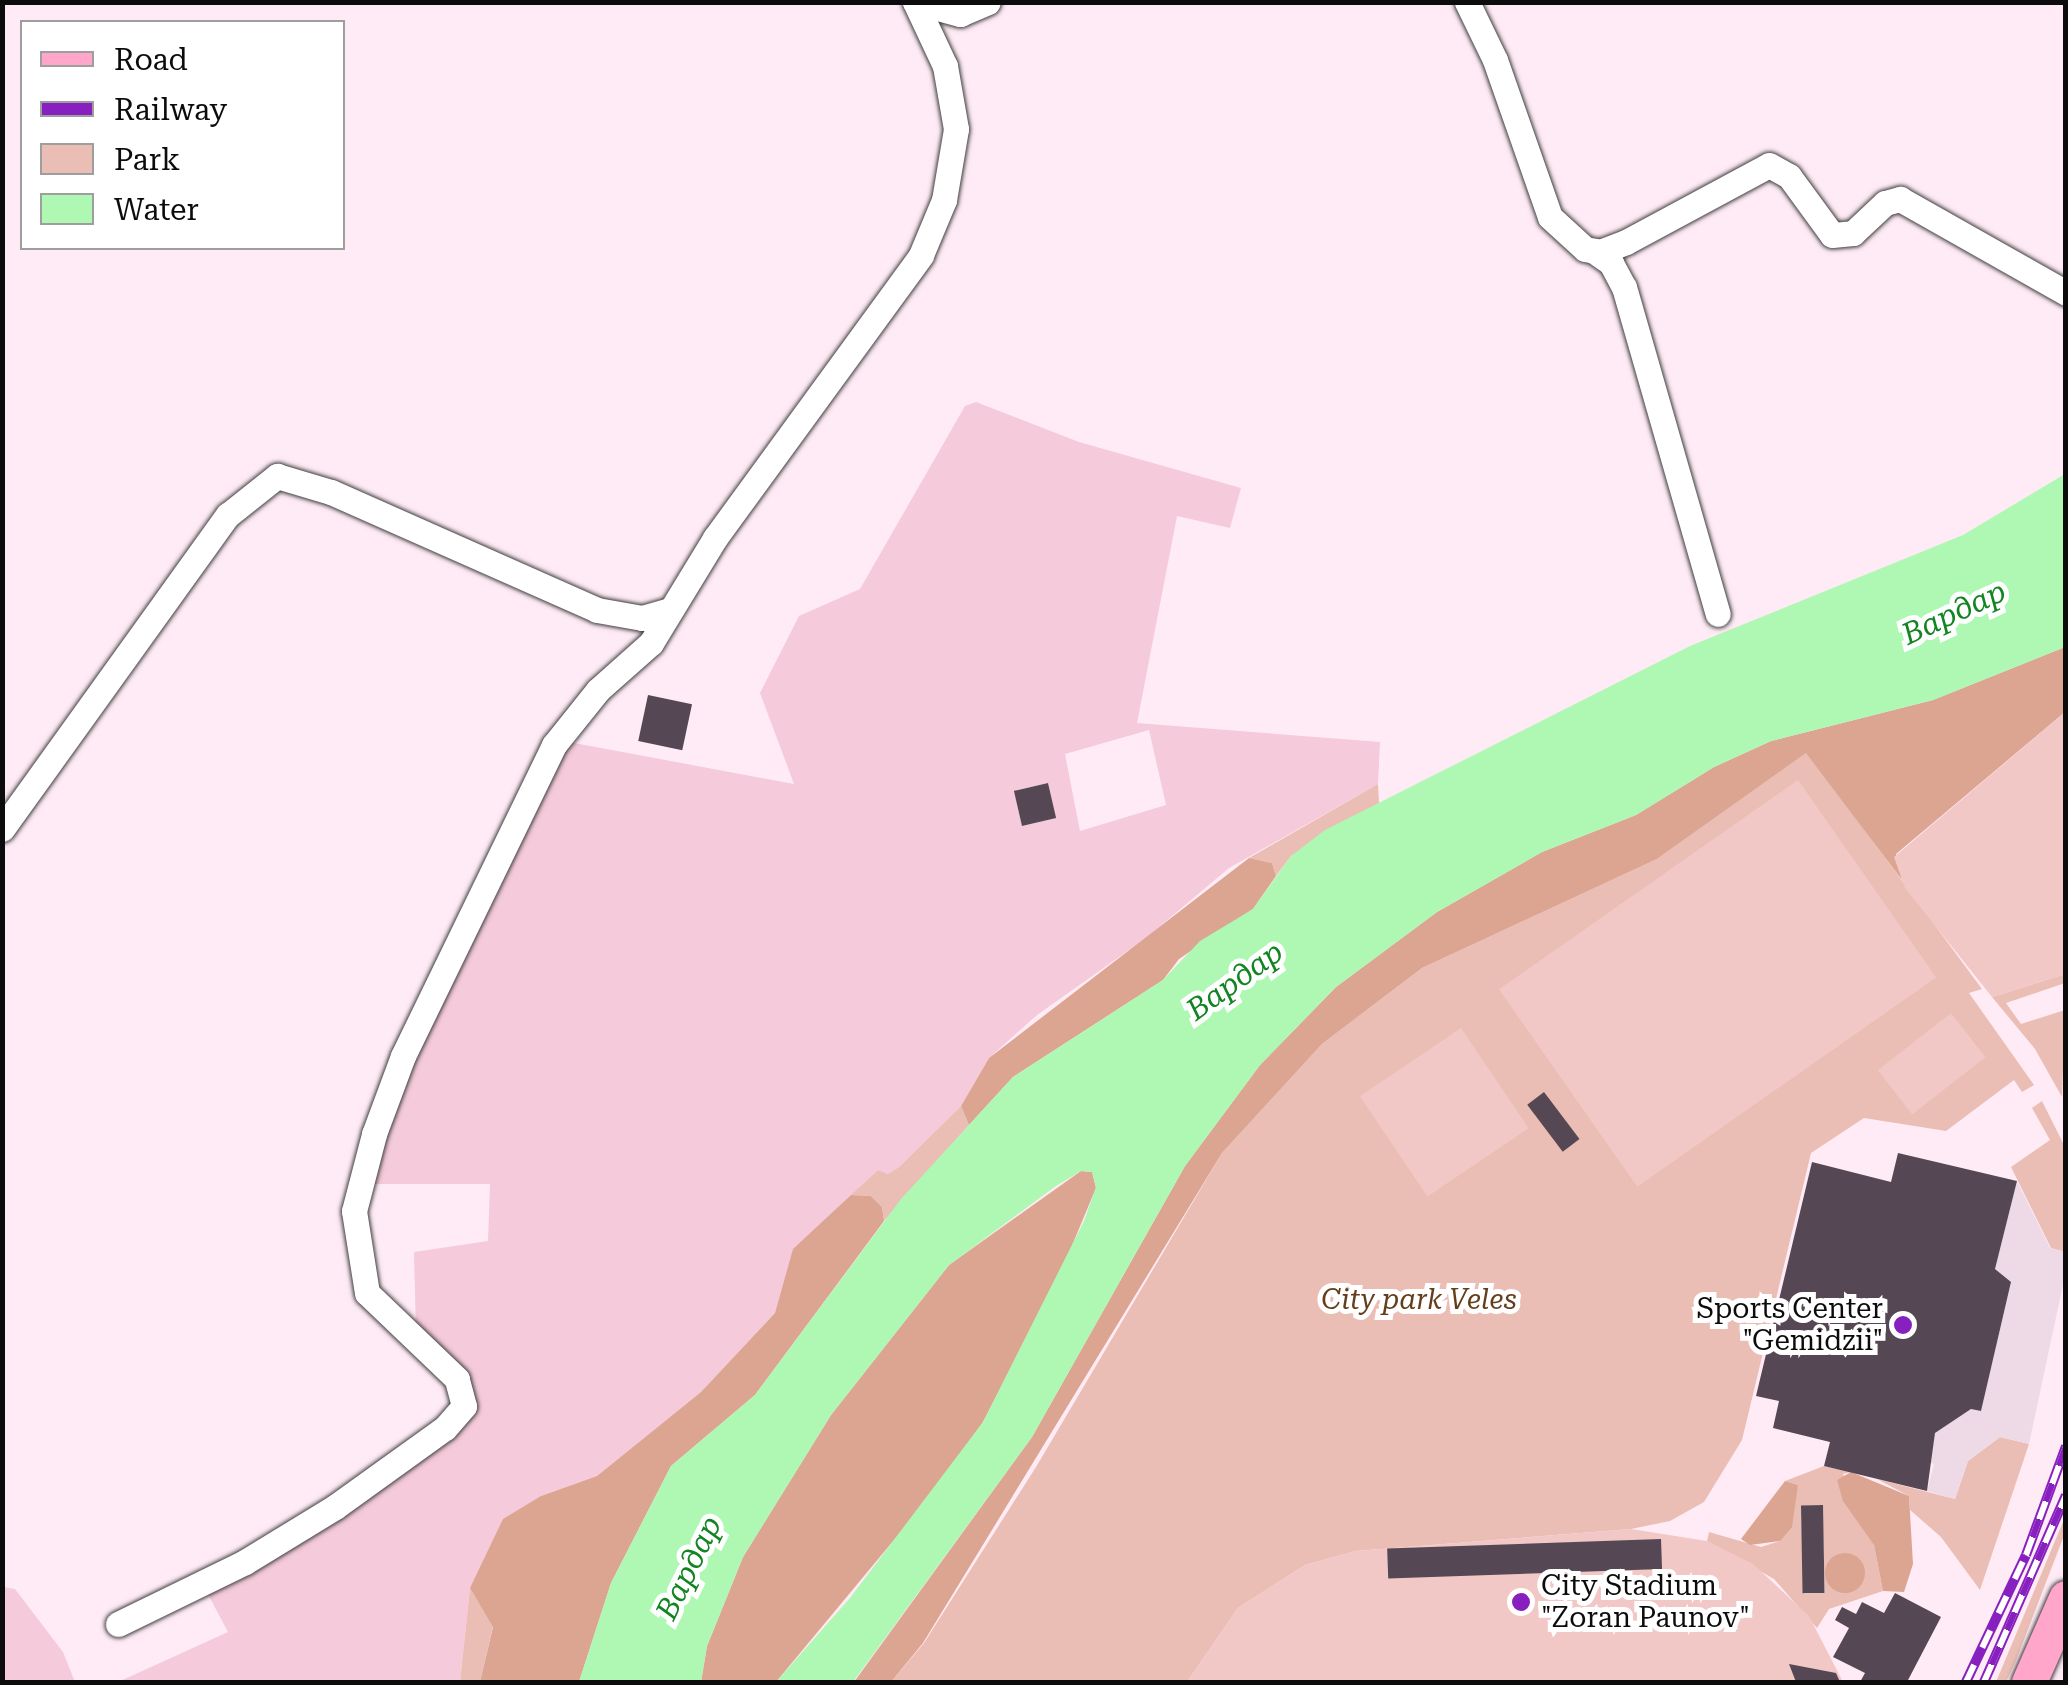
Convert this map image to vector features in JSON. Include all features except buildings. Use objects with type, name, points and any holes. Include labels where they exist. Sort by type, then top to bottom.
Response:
[{"type":"main road","points":[[2030,1682],[2066,1598]]},
{"type":"street","points":[[915,2],[960,14],[988,2]]},
{"type":"street","points":[[118,1624],[244,1562],[335,1507],[445,1428],[464,1406],[457,1379],[367,1292],[354,1239],[358,1184],[396,1073],[543,763],[598,690],[651,643],[735,509],[891,302],[933,230],[956,129],[946,66],[915,2]]},
{"type":"street","points":[[1467,2],[1495,60],[1550,217],[1569,239],[1611,263],[1624,287],[1718,614]]},
{"type":"street","points":[[1594,252],[1654,228],[1770,165],[1788,176],[1832,235],[1854,232],[1885,203],[1900,198],[2066,293]]},
{"type":"street","points":[[2,829],[228,515],[278,476],[331,492],[458,554],[597,610],[642,618],[670,610]]},
{"type":"shaded area","points":[[976,402],[1079,442],[1241,488],[1230,528],[1177,516],[1137,723],[1380,742],[1378,784],[1229,868],[1146,938],[1037,1015],[989,1058],[961,1106],[899,1167],[888,1174],[878,1170],[794,1249],[775,1313],[701,1392],[597,1476],[541,1496],[470,1588],[460,1682],[118,1682],[228,1632],[202,1583],[461,1411],[416,1334],[414,1252],[488,1241],[490,1184],[359,1184],[558,740],[794,784],[760,693],[799,616],[860,589],[965,406]],"holes":[[[1149,730],[1166,805],[1080,831],[1065,754]],[[1048,783],[1055,818],[1022,826],[1014,791]]]},
{"type":"shaded area","points":[[2065,647],[2065,712],[1896,854],[1902,880],[1806,753],[1657,859],[1422,968],[1322,1044],[1222,1153],[923,1643],[891,1682],[854,1682],[1032,1437],[1185,1166],[1260,1065],[1336,987],[1437,912],[1542,852],[1636,815],[1714,767],[1771,741],[1933,700]]},
{"type":"shaded area","points":[[2065,712],[2065,974],[1992,997],[1905,888],[1894,857]]},
{"type":"shaded area","points":[[1798,780],[1936,977],[1637,1187],[1499,989]]},
{"type":"shaded area","points":[[1249,858],[1272,863],[1276,876],[1253,909],[1179,959],[1163,980],[1013,1077],[969,1125],[961,1106],[989,1058]]},
{"type":"shaded area","points":[[1951,1013],[1985,1057],[1912,1114],[1878,1070]]},
{"type":"shaded area","points":[[1461,1028],[1529,1128],[1428,1197],[1360,1096]]},
{"type":"shaded area","points":[[1081,1171],[1092,1172],[1096,1188],[1063,1267],[983,1422],[928,1499],[776,1682],[701,1682],[707,1646],[743,1557],[831,1415],[949,1265]]},
{"type":"shaded area","points":[[2017,1181],[2050,1248],[2066,1252],[2065,1275],[2029,1444],[2000,1437],[1968,1461],[1955,1499],[1927,1491],[1934,1464],[1928,1462],[1935,1433],[1971,1409],[1981,1410],[2011,1283],[1995,1269]]},
{"type":"shaded area","points":[[851,1195],[871,1196],[882,1207],[884,1221],[755,1395],[671,1466],[611,1583],[579,1682],[480,1682],[493,1627],[470,1588],[503,1519],[541,1496],[597,1476],[701,1392],[775,1313],[793,1249]]},
{"type":"shaded area","points":[[1851,1472],[1909,1496],[1913,1564],[1904,1592],[1883,1591],[1874,1545],[1843,1501],[1837,1480]]},
{"type":"shaded area","points":[[1785,1481],[1798,1485],[1792,1527],[1780,1541],[1750,1545],[1741,1539]]},
{"type":"shaded area","name":"City Stadium \"Zoran Paunov\"","points":[[1631,1529],[1707,1541],[1753,1564],[1809,1616],[1843,1682],[1187,1682],[1238,1608],[1305,1565],[1356,1551]]},
{"type":"shaded area","points":[[1845,1553],[1859,1559],[1865,1573],[1859,1587],[1845,1593],[1831,1587],[1825,1573],[1831,1559]]},
{"type":"shaded area","points":[[3,1587],[15,1589],[63,1652],[75,1682],[3,1682]]},
{"type":"green space","name":"City park Veles","points":[[1807,752],[1982,989],[1969,993],[2034,1085],[2022,1092],[2014,1080],[1946,1131],[1864,1118],[1811,1153],[1742,1440],[1704,1502],[1670,1521],[1631,1529],[1356,1551],[1305,1565],[1238,1608],[1187,1682],[891,1682],[924,1643],[1036,1467],[1222,1153],[1322,1044],[1422,968],[1657,859]]},
{"type":"green space","points":[[1378,784],[1379,803],[1291,856],[1276,876],[1272,863],[1249,858]]},
{"type":"green space","points":[[2065,974],[2065,983],[2006,1003],[2021,1024],[2065,1010],[2062,1097],[2035,1049],[1992,997]]},
{"type":"green space","points":[[2042,1101],[2065,1147],[2065,1252],[2051,1248],[2011,1167],[2050,1140],[2032,1108]]},
{"type":"green space","points":[[961,1106],[969,1125],[884,1221],[882,1207],[871,1196],[851,1195],[878,1170],[888,1174],[899,1167]]},
{"type":"green space","points":[[2000,1437],[2029,1444],[1980,1590],[1941,1537],[1910,1510],[1909,1496],[1877,1479],[1955,1499],[1968,1461]]},
{"type":"green space","points":[[1824,1466],[1851,1472],[1843,1474],[1874,1545],[1883,1591],[1829,1609],[1817,1628],[1774,1579],[1707,1541],[1709,1532],[1761,1547],[1780,1541],[1798,1485],[1785,1481]],"holes":[[[1822,1505],[1825,1593],[1804,1594],[1801,1506]]]},
{"type":"green space","points":[[2065,1517],[2065,1533],[2015,1663],[2006,1682],[1996,1682]]},
{"type":"green space","points":[[470,1588],[493,1626],[480,1682],[460,1682]]},
{"type":"water","name":"Вардар","points":[[2065,474],[2065,647],[1933,700],[1771,741],[1714,767],[1636,815],[1542,852],[1437,912],[1336,987],[1260,1065],[1185,1166],[1032,1437],[853,1682],[776,1682],[850,1598],[983,1422],[1084,1221],[1096,1187],[1092,1172],[1081,1171],[1056,1186],[949,1265],[831,1415],[743,1557],[707,1646],[701,1682],[579,1682],[611,1583],[671,1466],[755,1395],[901,1199],[1013,1077],[1163,980],[1200,941],[1253,909],[1291,856],[1325,830],[1690,646],[1963,535]]},
{"type":"railway","points":[[1966,1682],[2026,1555],[2066,1446]]},
{"type":"railway","points":[[1984,1682],[2066,1495]]},
{"type":"place","name":"Sports Center \"Gemidzii\"","points":[[1903,1325]]},
{"type":"place","name":"City Stadium \"Zoran Paunov\"","points":[[1521,1602]]}]
